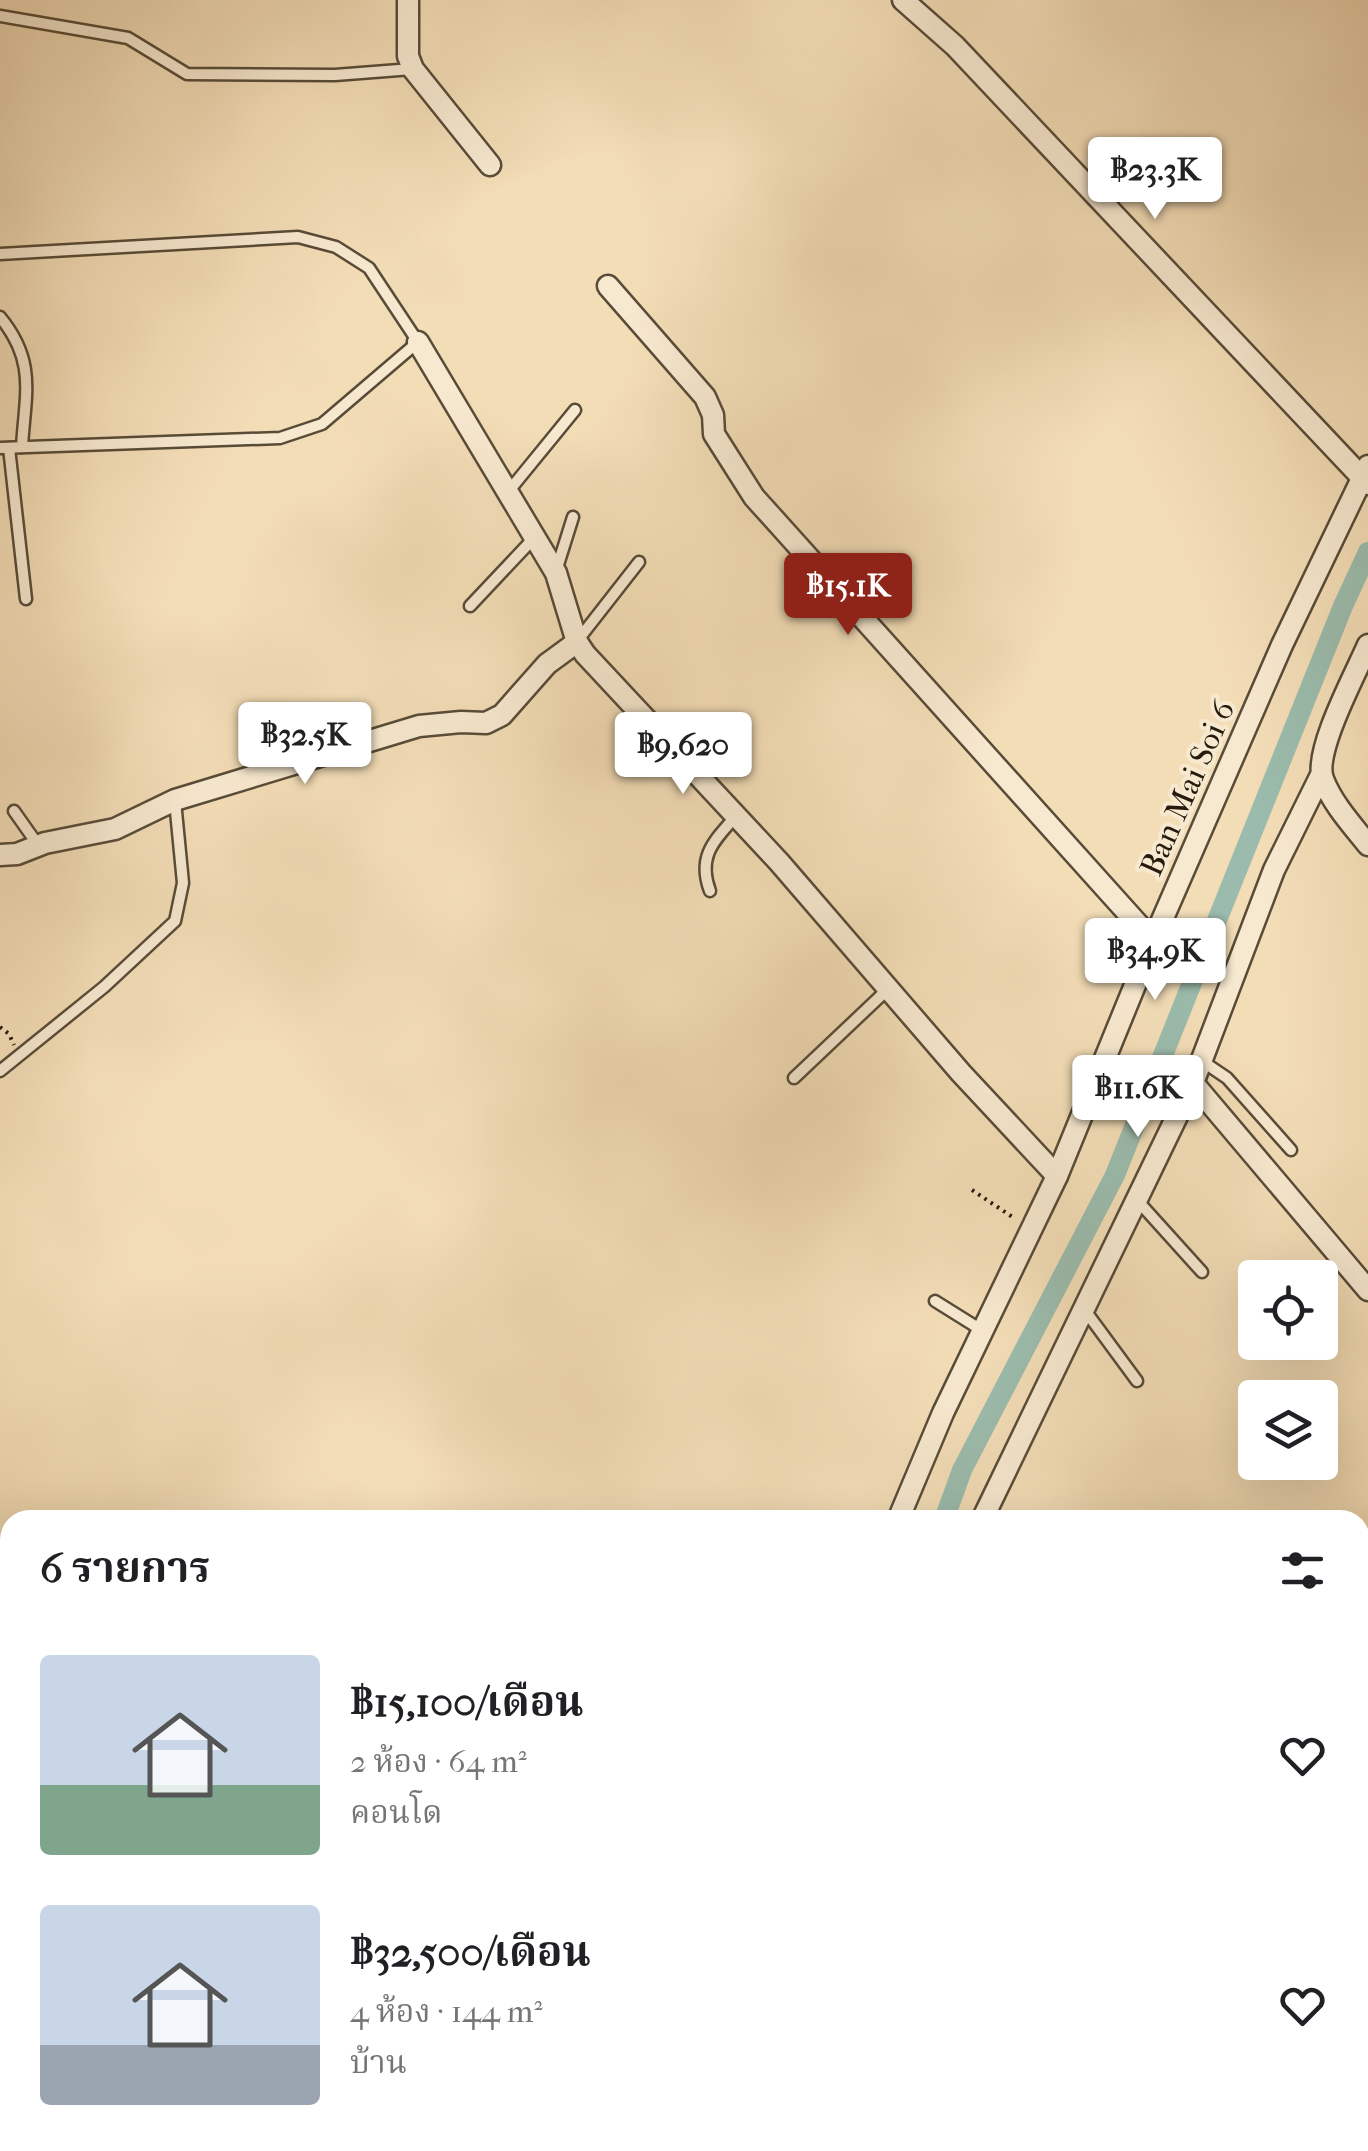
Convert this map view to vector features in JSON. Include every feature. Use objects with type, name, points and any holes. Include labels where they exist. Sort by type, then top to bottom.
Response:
[{"type":"street","points":[[408,0],[408,56],[413,69],[490,164]]},
{"type":"street","points":[[902,0],[968,60],[1366,475]]},
{"type":"street","points":[[608,286],[705,397],[713,415],[714,434],[754,497],[1154,940]]},
{"type":"street","points":[[418,342],[556,573],[577,642],[1057,1176]]},
{"type":"street","name":"Ban Mai Soi 6","points":[[902,1510],[1057,1176],[1282,645],[1366,475]]},
{"type":"street","points":[[0,855],[115,829],[175,800],[419,726],[486,723],[502,716],[548,664],[577,642]]},
{"type":"street","points":[[987,1510],[1193,1084],[1274,870],[1321,775],[1326,746],[1368,645]]},
{"type":"street","points":[[1321,775],[1333,799],[1368,845]]},
{"type":"street","points":[[1193,1084],[1368,1290]]},
{"type":"lane","points":[[0,16],[128,38],[187,74],[335,75],[413,69]]},
{"type":"lane","points":[[0,254],[298,237],[336,246],[369,268],[418,342],[322,424],[280,438],[4,448],[26,599]]},
{"type":"lane","points":[[0,317],[20,344],[26,363],[22,447]]},
{"type":"lane","points":[[508,492],[575,410]]},
{"type":"lane","points":[[556,573],[573,517]]},
{"type":"lane","points":[[470,606],[534,538]]},
{"type":"lane","points":[[577,642],[639,562]]},
{"type":"lane","points":[[0,1071],[104,988],[176,920],[183,882],[175,800]]},
{"type":"lane","points":[[14,810],[39,846]]},
{"type":"lane","points":[[710,890],[704,874],[707,856],[713,842],[736,816]]},
{"type":"lane","points":[[794,1078],[888,988]]},
{"type":"lane","points":[[1202,1060],[1227,1078],[1292,1150]]},
{"type":"lane","points":[[1136,1199],[1202,1272]]},
{"type":"lane","points":[[936,1301],[983,1331]]},
{"type":"lane","points":[[1084,1308],[1137,1381]]},
{"type":"path","points":[[0,1027],[15,1047],[13,1060]]},
{"type":"path","points":[[972,1190],[1032,1230]]},
{"type":"waterway","points":[[948,1510],[962,1470],[1115,1175],[1368,552]]}]
